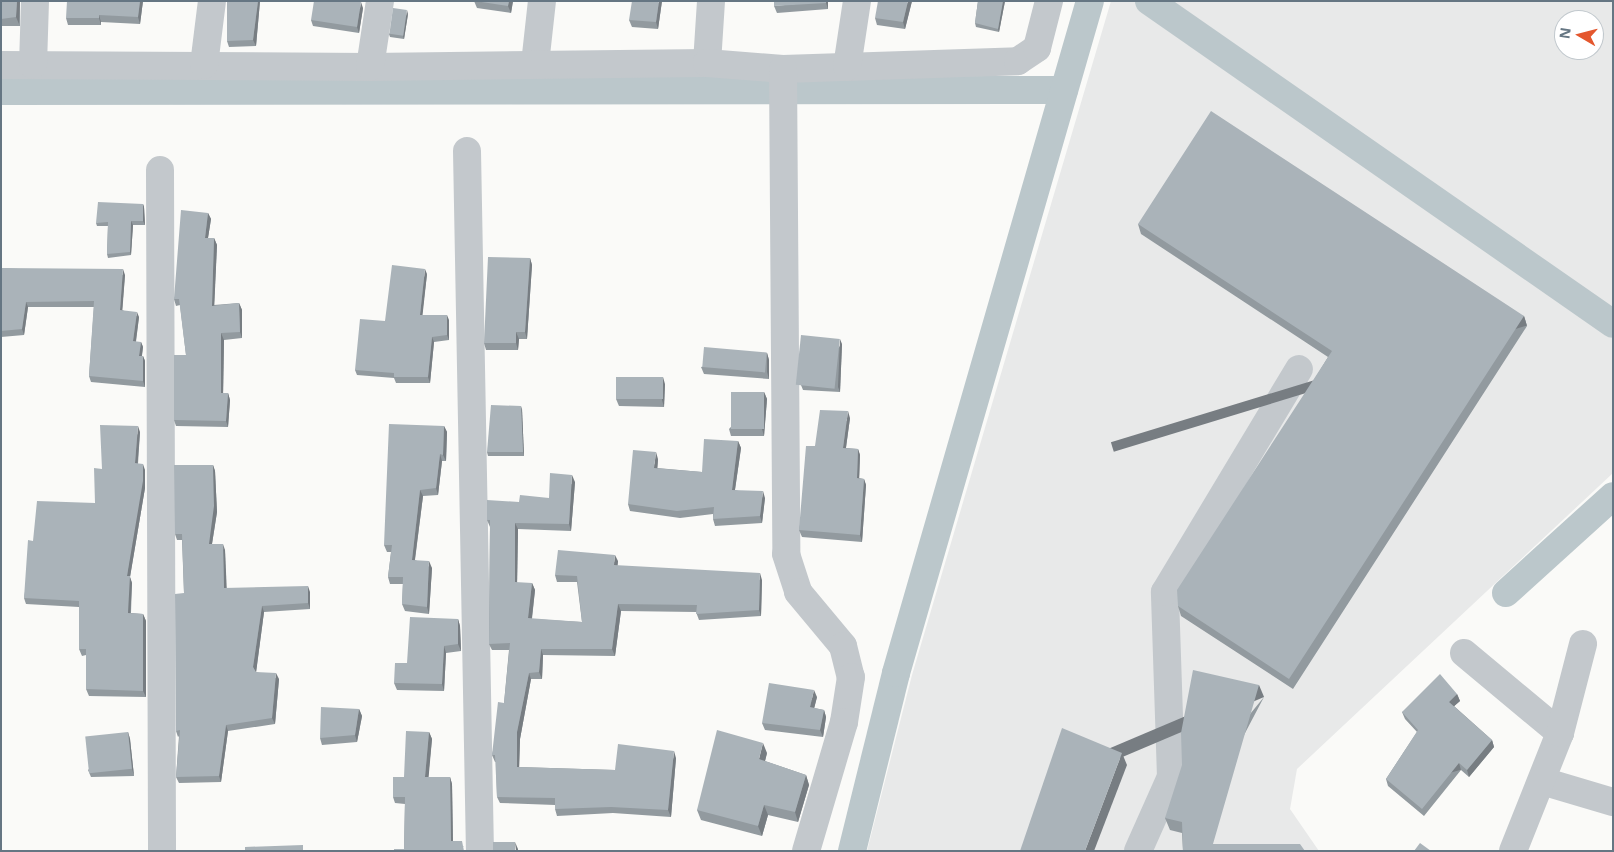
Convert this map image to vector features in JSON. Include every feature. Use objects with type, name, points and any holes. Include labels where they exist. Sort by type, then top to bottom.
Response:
[{"type":"street","points":[[33,64],[35,1]]},
{"type":"street","points":[[204,65],[212,1]]},
{"type":"street","points":[[370,67],[380,1]]},
{"type":"street","points":[[535,64],[542,1]]},
{"type":"street","points":[[707,63],[711,1]]},
{"type":"street","points":[[847,67],[857,1]]},
{"type":"street","points":[[1,65],[370,67],[707,63],[783,73],[847,67],[1018,60],[1037,48],[1049,1]]},
{"type":"street","points":[[783,73],[786,554],[798,592],[843,646],[851,677],[844,722],[806,851]]},
{"type":"street","points":[[467,151],[480,851]]},
{"type":"street","points":[[160,170],[162,851]]},
{"type":"street","points":[[1138,851],[1171,777],[1165,592],[1298,369]]},
{"type":"street","points":[[1513,851],[1560,733],[1583,644]]},
{"type":"street","points":[[1464,653],[1560,733]]},
{"type":"street","points":[[1542,781],[1613,802]]},
{"type":"shaded area","points":[[1111,1],[1613,1],[1613,473],[1297,769],[1290,809],[1319,851],[867,851],[912,675]]},
{"type":"building","points":[[1,1],[17,1],[16,17],[1,19]]},
{"type":"building","points":[[67,1],[140,1],[138,17],[99,15],[99,18],[66,18]]},
{"type":"building","points":[[227,1],[258,1],[253,40],[227,41]]},
{"type":"building","points":[[314,1],[361,2],[357,27],[311,20]]},
{"type":"building","points":[[475,1],[509,1],[508,6]]},
{"type":"building","points":[[632,1],[659,1],[656,22],[629,20]]},
{"type":"building","points":[[774,1],[826,1],[826,3],[774,6]]},
{"type":"building","points":[[878,1],[908,1],[903,22],[875,18]]},
{"type":"building","points":[[978,1],[1003,1],[998,29],[975,23]]},
{"type":"building","points":[[393,8],[407,10],[403,36],[389,34]]},
{"type":"building","points":[[1211,111],[1524,316],[1289,679],[1178,606],[1177,590],[1332,351],[1138,224]]},
{"type":"building","points":[[98,202],[143,204],[143,221],[131,221],[130,252],[107,254],[108,222],[96,223]]},
{"type":"building","points":[[181,210],[208,213],[205,238],[214,238],[212,306],[239,303],[240,332],[221,333],[221,393],[228,393],[226,421],[174,420],[174,355],[186,355],[179,299],[174,299]]},
{"type":"building","points":[[488,257],[530,258],[525,332],[516,332],[516,343],[484,343]]},
{"type":"building","points":[[392,265],[425,269],[420,315],[447,315],[447,335],[432,337],[428,377],[394,377],[394,373],[355,370],[360,319],[385,321]]},
{"type":"building","points":[[1,268],[123,269],[120,310],[137,312],[133,341],[141,342],[139,356],[143,356],[143,381],[89,376],[94,301],[26,302],[22,329],[1,331]]},
{"type":"building","points":[[801,335],[840,339],[835,389],[796,385]]},
{"type":"building","points":[[704,347],[767,352],[765,372],[702,367]]},
{"type":"building","points":[[616,377],[663,377],[663,399],[616,399]]},
{"type":"building","points":[[731,392],[764,392],[764,429],[731,429]]},
{"type":"building","points":[[491,405],[521,406],[523,452],[487,452]]},
{"type":"building","points":[[820,410],[848,411],[843,448],[858,449],[857,478],[864,479],[860,535],[799,530],[806,446],[815,446]]},
{"type":"building","points":[[389,424],[444,426],[443,455],[440,454],[436,488],[420,490],[412,560],[429,561],[427,607],[402,604],[403,577],[388,577],[392,545],[384,545]]},
{"type":"building","points":[[100,425],[138,426],[135,463],[143,464],[143,481],[127,576],[130,576],[128,613],[143,614],[143,691],[86,689],[86,649],[79,649],[79,601],[24,598],[28,540],[33,541],[37,501],[95,503],[94,468],[102,469]]},
{"type":"building","points":[[704,439],[738,441],[732,490],[763,491],[760,516],[713,519],[714,507],[677,511],[628,504],[633,450],[656,452],[654,468],[702,472]]},
{"type":"building","points":[[174,465],[213,465],[214,506],[209,544],[223,544],[224,588],[308,586],[308,603],[262,606],[253,667],[256,672],[276,673],[272,718],[226,725],[219,776],[176,777],[180,730],[176,731],[175,594],[184,593],[182,534],[175,534]]},
{"type":"building","points":[[550,473],[572,475],[569,524],[515,523],[515,582],[532,583],[528,618],[582,622],[577,576],[555,575],[558,550],[615,555],[614,565],[760,573],[759,610],[696,614],[697,605],[618,604],[612,649],[541,649],[539,672],[529,673],[517,732],[517,767],[615,770],[618,744],[674,751],[668,810],[611,807],[555,809],[555,798],[497,797],[495,755],[492,755],[498,702],[504,703],[510,643],[489,644],[490,520],[487,520],[487,500],[519,502],[520,495],[549,498]]},
{"type":"building","points":[[410,617],[458,619],[458,644],[444,646],[442,684],[394,683],[395,663],[407,663]]},
{"type":"building","points":[[1193,670],[1259,685],[1213,844],[1300,844],[1305,851],[1183,851],[1182,822],[1165,818],[1182,765],[1181,733]]},
{"type":"building","points":[[1440,674],[1457,694],[1449,702],[1492,740],[1467,770],[1459,763],[1422,809],[1386,779],[1418,730],[1402,712]]},
{"type":"building","points":[[769,683],[814,690],[810,707],[824,710],[820,730],[762,723]]},
{"type":"building","points":[[321,707],[359,709],[355,735],[320,738]]},
{"type":"building","points":[[1062,728],[1122,753],[1085,851],[1020,851]]},
{"type":"building","points":[[717,730],[763,743],[759,759],[806,775],[795,812],[764,805],[758,826],[697,810]]},
{"type":"building","points":[[406,731],[429,732],[425,777],[450,777],[451,841],[462,841],[464,851],[394,851],[394,849],[404,849],[405,797],[393,797],[393,777],[404,777]]},
{"type":"building","points":[[128,732],[132,769],[89,773],[85,736]]},
{"type":"building","points":[[493,842],[515,842],[515,851],[493,851]]},
{"type":"building","points":[[1420,843],[1431,851],[1414,851]]},
{"type":"building","points":[[303,845],[303,851],[245,851],[245,847]]},
{"type":"waterway","points":[[852,851],[896,673],[1090,1]]},
{"type":"waterway","points":[[1149,1],[1613,324]]},
{"type":"waterway","points":[[1,91],[1064,90]]},
{"type":"waterway","points":[[1506,593],[1613,496]]}]
